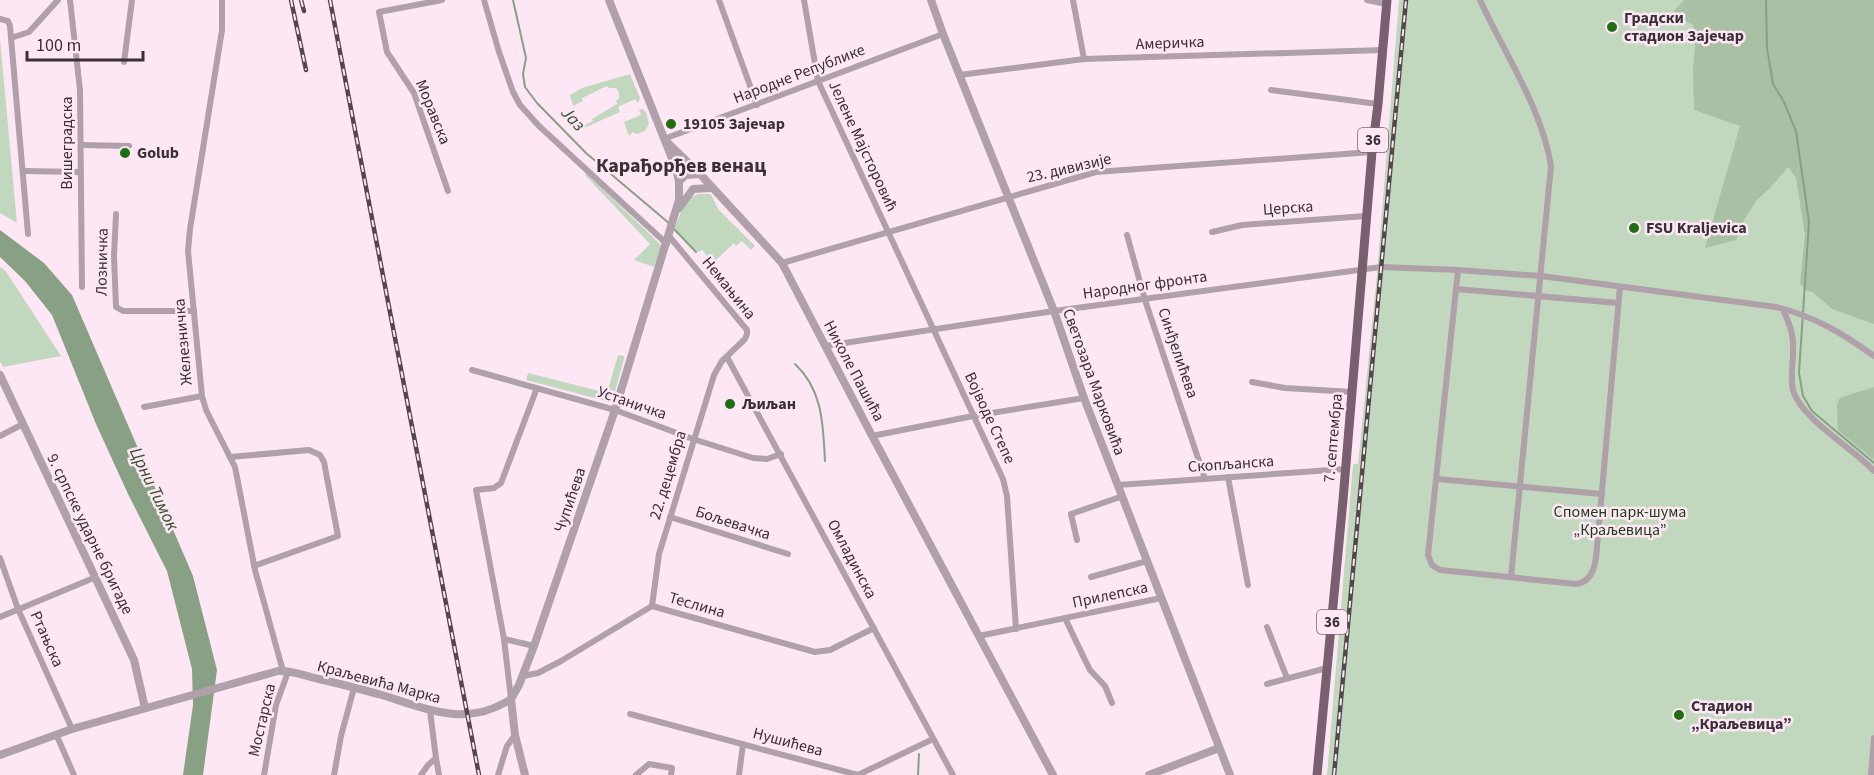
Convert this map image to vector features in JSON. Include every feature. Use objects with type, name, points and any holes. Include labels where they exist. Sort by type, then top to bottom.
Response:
[{"type":"main road","name":"7. септембра","points":[[1317,775],[1386,2]]},
{"type":"street","points":[[11,38],[29,32],[58,0]]},
{"type":"street","name":"Вишеградска","points":[[70,0],[80,90],[81,287]]},
{"type":"street","points":[[124,62],[132,0]]},
{"type":"street","name":"Железничка","points":[[222,0],[222,30],[188,241],[202,396],[206,410],[236,467],[254,566],[286,671]]},
{"type":"street","name":"Моравска","points":[[442,0],[379,12],[387,52],[414,93],[448,191]]},
{"type":"street","points":[[484,0],[499,52],[520,105],[539,126],[670,234]]},
{"type":"street","name":"Николе Пашића","points":[[609,0],[664,139],[700,174],[782,263],[1053,775]]},
{"type":"street","points":[[719,0],[757,105]]},
{"type":"street","name":"Јелене Мајсторовић","points":[[804,0],[818,81],[888,232]]},
{"type":"street","name":"Светозара Марковића","points":[[931,0],[1054,311],[1084,398],[1230,775]]},
{"type":"street","points":[[1072,0],[1084,59]]},
{"type":"street","points":[[1366,0],[1386,2]]},
{"type":"street","points":[[1480,0],[1532,104],[1549,154],[1551,176],[1511,577]]},
{"type":"street","points":[[0,19],[5,19],[9,23],[11,38],[28,234]]},
{"type":"street","name":"Народне Републике","points":[[664,139],[943,34]]},
{"type":"street","name":"Америчка","points":[[959,75],[1084,59],[1383,50]]},
{"type":"street","points":[[1271,90],[1378,104]]},
{"type":"street","points":[[664,139],[679,181],[680,195],[677,212]]},
{"type":"street","points":[[81,145],[129,146]]},
{"type":"street","name":"23. дивизије","points":[[782,263],[1009,196],[1107,170],[1372,152]]},
{"type":"street","points":[[23,171],[80,172]]},
{"type":"street","points":[[677,212],[685,198],[698,184],[700,174],[686,175],[679,181]]},
{"type":"street","points":[[693,189],[712,188]]},
{"type":"street","name":"Чупићева","points":[[511,699],[523,676],[534,646],[615,410],[677,212]]},
{"type":"street","name":"Лозничка","points":[[116,214],[115,304],[118,309],[123,311],[194,311]]},
{"type":"street","name":"Церска","points":[[1212,232],[1242,225],[1366,216]]},
{"type":"street","name":"Војводе Степе","points":[[888,232],[1006,488],[1016,629]]},
{"type":"street","name":"Немањина","points":[[670,234],[747,330],[747,337],[727,357]]},
{"type":"street","name":"Синђелићева","points":[[1127,235],[1145,300],[1205,479]]},
{"type":"street","name":"Народног фронта","points":[[825,346],[933,328],[1382,267],[1541,276],[1783,309],[1822,322],[1874,356]]},
{"type":"street","points":[[1458,270],[1428,555],[1432,565],[1440,570],[1576,584],[1587,580],[1594,568],[1620,287]]},
{"type":"street","points":[[1456,289],[1618,303]]},
{"type":"street","points":[[1783,309],[1793,336],[1792,378],[1797,401],[1811,417],[1874,471]]},
{"type":"street","name":"22. децембра","points":[[652,606],[657,564],[693,439],[714,375],[719,365],[727,357]]},
{"type":"street","name":"Омладинска","points":[[727,357],[953,775]]},
{"type":"street","name":"Устаничка","points":[[472,370],[615,410],[693,439],[758,459],[767,459],[781,454]]},
{"type":"street","name":"9. српске ударне бригаде","points":[[0,375],[134,660],[145,708]]},
{"type":"street","points":[[1252,382],[1285,388],[1352,392]]},
{"type":"street","points":[[525,775],[515,735],[504,639],[476,490],[494,488],[501,483],[537,388]]},
{"type":"street","points":[[144,407],[202,396]]},
{"type":"street","points":[[872,436],[973,416],[1084,398]]},
{"type":"street","points":[[0,436],[22,424]]},
{"type":"street","points":[[230,457],[309,450],[320,455],[324,462],[338,536],[254,566]]},
{"type":"street","name":"Скопљанска","points":[[1118,485],[1346,469]]},
{"type":"street","points":[[1228,477],[1248,585]]},
{"type":"street","points":[[1437,479],[1602,494]]},
{"type":"street","points":[[1077,540],[1071,514],[1122,496]]},
{"type":"street","name":"Бољевачка","points":[[670,517],[788,554]]},
{"type":"street","name":"Ртањска","points":[[0,558],[18,609],[72,729]]},
{"type":"street","points":[[1091,577],[1147,561]]},
{"type":"street","points":[[0,617],[96,577]]},
{"type":"street","name":"Прилепска","points":[[979,636],[1161,598]]},
{"type":"street","name":"Теслина","points":[[523,676],[538,673],[561,661],[652,606],[815,652],[830,650],[874,628]]},
{"type":"street","name":"Прилепска","points":[[1065,618],[1083,658],[1090,670],[1105,686],[1112,703]]},
{"type":"street","points":[[1267,627],[1287,678]]},
{"type":"street","points":[[504,639],[534,646]]},
{"type":"street","points":[[1267,684],[1327,668]]},
{"type":"street","name":"Краљевића Марка","points":[[0,755],[72,729],[239,681],[286,671],[354,688],[430,711],[461,715],[496,707],[511,699]]},
{"type":"street","name":"Мостарска","points":[[264,775],[276,705],[286,671]]},
{"type":"street","points":[[334,775],[341,736],[354,688]]},
{"type":"street","points":[[430,711],[439,775]]},
{"type":"street","name":"Нушићева","points":[[630,714],[858,775],[933,739]]},
{"type":"street","points":[[56,734],[74,775]]},
{"type":"street","points":[[498,775],[507,746],[515,735]]},
{"type":"street","points":[[1871,775],[1874,738]]},
{"type":"street","points":[[739,775],[743,744]]},
{"type":"street","points":[[1149,775],[1219,748]]},
{"type":"street","points":[[421,775],[436,758]]},
{"type":"street","points":[[636,775],[649,764],[672,768],[671,775]]},
{"type":"green space","name":"Спомен парк-шума „Краљевица”","points":[[1399,0],[1874,0],[1874,775],[1327,775],[1353,464],[1358,464],[1377,274]]},
{"type":"green space","points":[[0,39],[17,223],[0,213]]},
{"type":"green space","points":[[630,74],[640,98],[638,103],[635,99],[618,107],[620,112],[584,128],[583,126],[593,121],[592,119],[617,104],[619,93],[616,88],[607,86],[582,98],[583,101],[573,106],[570,95],[582,88]]},
{"type":"green space","points":[[639,110],[646,112],[649,124],[645,131],[637,134],[633,132],[629,136],[624,122],[641,115]]},
{"type":"green space","points":[[587,174],[662,246],[654,267],[634,260],[650,244],[585,175]]},
{"type":"green space","points":[[698,194],[710,194],[718,209],[755,246],[751,250],[742,241],[736,246],[734,243],[713,263],[702,250],[698,252],[676,233],[675,227],[682,209],[690,198]]},
{"type":"green space","points":[[0,267],[5,270],[61,356],[3,367],[0,361]]},
{"type":"green space","points":[[618,355],[624,356],[624,359],[613,399],[610,402],[526,380],[528,373],[607,393]]},
{"type":"shaded area","points":[[1684,0],[1874,0],[1874,324],[1832,309],[1800,283],[1805,235],[1796,178],[1788,167],[1756,201],[1744,220],[1736,240],[1705,248],[1740,126],[1694,110],[1693,68],[1696,35],[1693,25],[1677,17],[1674,11]]},
{"type":"shaded area","points":[[1874,387],[1874,460],[1838,430],[1837,406],[1842,397]]},
{"type":"water","name":"Црни Тимок","points":[[0,230],[44,263],[72,295],[193,576],[217,670],[203,775],[183,775],[193,705],[192,669],[167,571],[96,424],[52,315],[25,281],[0,257]]},
{"type":"waterway","name":"Јаз","points":[[513,0],[526,58],[523,74],[525,87],[537,103],[586,153],[670,224]]},
{"type":"waterway","points":[[1766,0],[1767,48],[1773,84],[1784,102],[1796,131],[1809,222],[1799,373],[1803,396],[1812,411],[1874,463]]},
{"type":"waterway","name":"Јаз","points":[[674,229],[696,252]]},
{"type":"waterway","name":"Јаз","points":[[795,364],[811,385],[820,409],[825,461]]},
{"type":"waterway","name":"Јаз","points":[[918,775],[919,754]]},
{"type":"railway","points":[[291,0],[306,70]]},
{"type":"railway","points":[[301,0],[304,11]]},
{"type":"railway","points":[[330,0],[479,775]]},
{"type":"railway","points":[[1334,775],[1406,0]]},
{"type":"place","name":"Градски стадион Зајечар","points":[[1612,27]]},
{"type":"place","name":"19105 Зајечар","points":[[671,124]]},
{"type":"place","name":"Golub","points":[[125,153]]},
{"type":"place","name":"FSU Kraljevica","points":[[1634,228]]},
{"type":"place","name":"Љиљан","points":[[730,404]]},
{"type":"place","name":"Стадион „Краљевица”","points":[[1679,715]]},
{"type":"district","name":"Карађорђев венац","points":[[681,166]]}]
